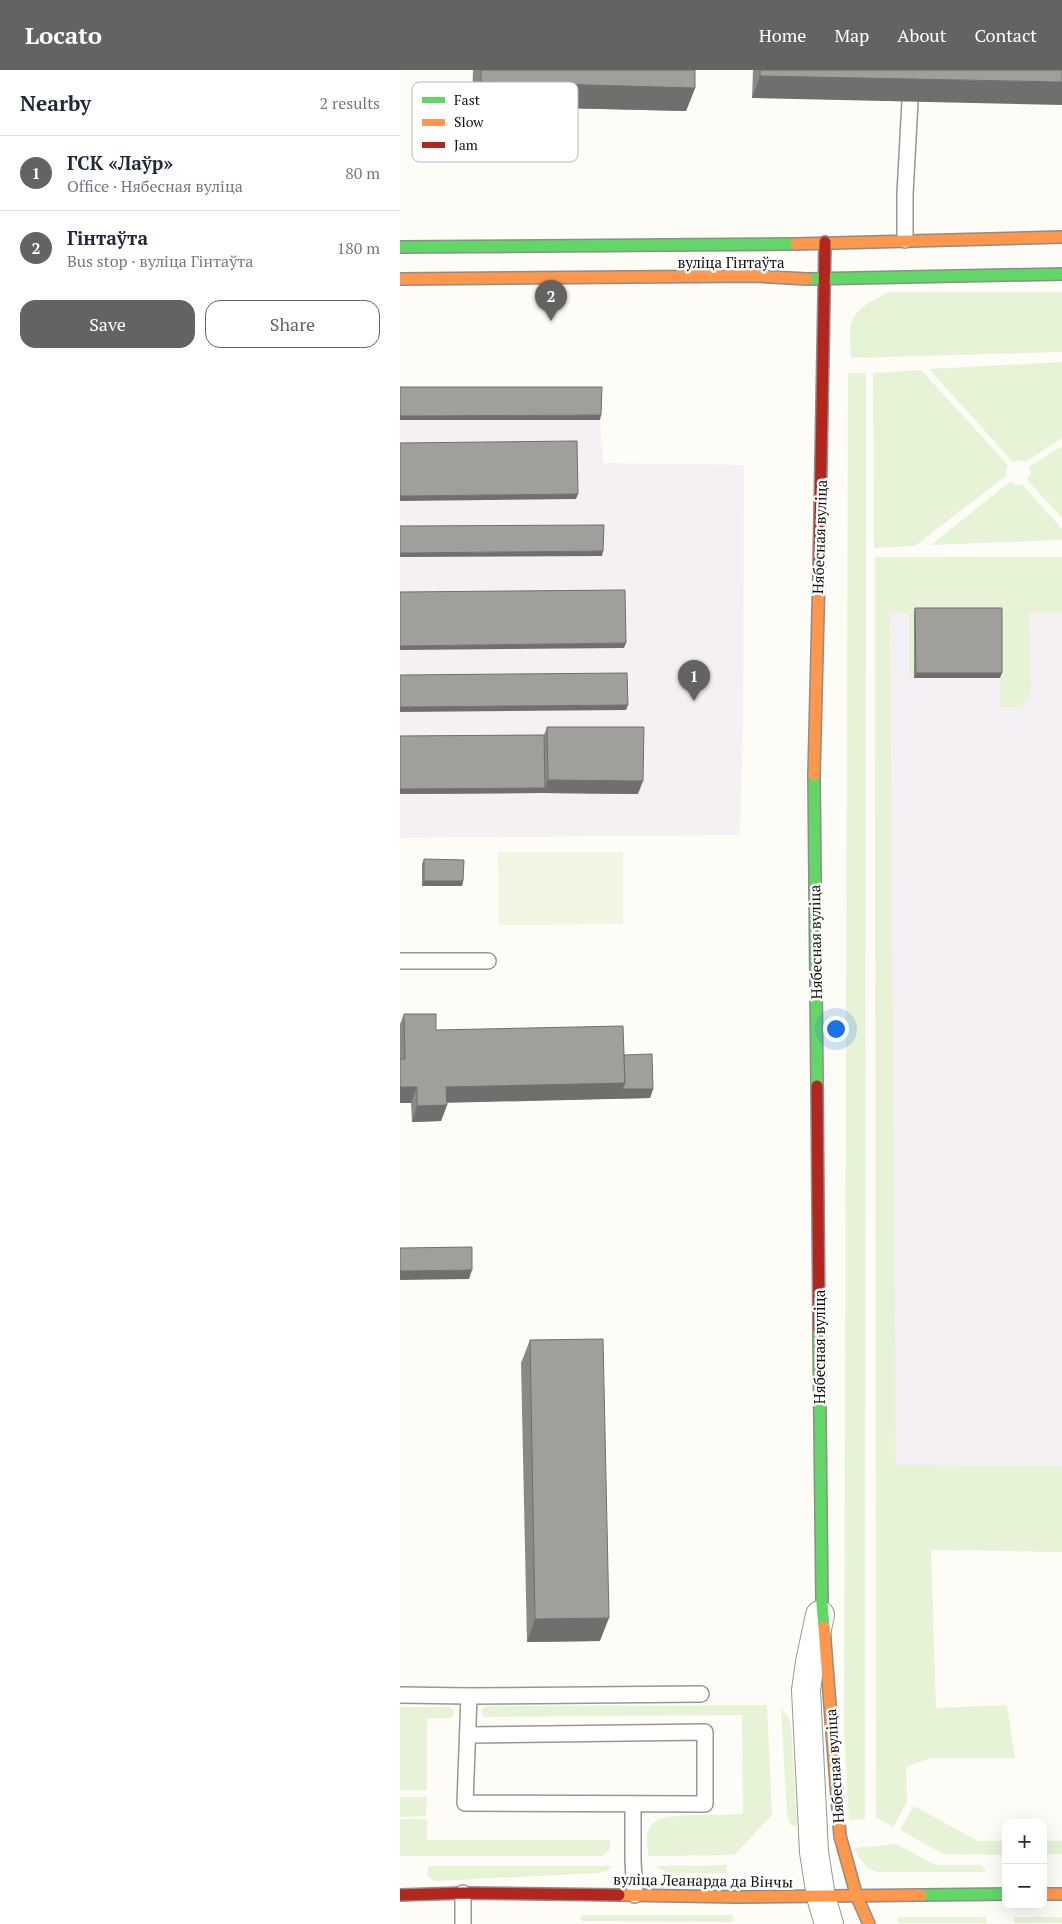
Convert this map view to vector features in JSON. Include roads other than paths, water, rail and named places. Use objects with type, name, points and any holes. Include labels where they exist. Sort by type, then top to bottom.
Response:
[{"type":"main road","name":"вуліца Гінтаўта","points":[[400,247],[749,245],[1062,237]]},
{"type":"main road","name":"Нябесная вуліца","points":[[825,242],[824,381],[814,755],[822,1604],[829,1670],[840,1836],[857,1897],[869,1924]]},
{"type":"main road","name":"вуліца Гінтаўта","points":[[400,279],[754,276],[825,280],[1062,274]]},
{"type":"main road","name":"вуліца Леанарда да Вінчы","points":[[400,1895],[463,1892],[737,1898],[1002,1894]]},
{"type":"main road","points":[[1047,1894],[1062,1894]]},
{"type":"street","name":"Нябесная вуліца","points":[[822,1604],[806,1690],[813,1838],[821,1896],[829,1924]]},
{"type":"lane","points":[[905,240],[905,194],[910,101]]},
{"type":"lane","points":[[400,962],[488,961]]},
{"type":"lane","points":[[400,1695],[701,1694]]},
{"type":"lane","points":[[468,1735],[705,1732],[704,1804],[465,1803],[469,1696]]},
{"type":"lane","points":[[632,1805],[632,1860],[635,1895]]},
{"type":"lane","points":[[463,1892],[463,1924]]},
{"type":"place","name":"Гінтаўта","points":[[551,321]]},
{"type":"place","name":"ГСК «Лаўр»","points":[[694,701]]}]
